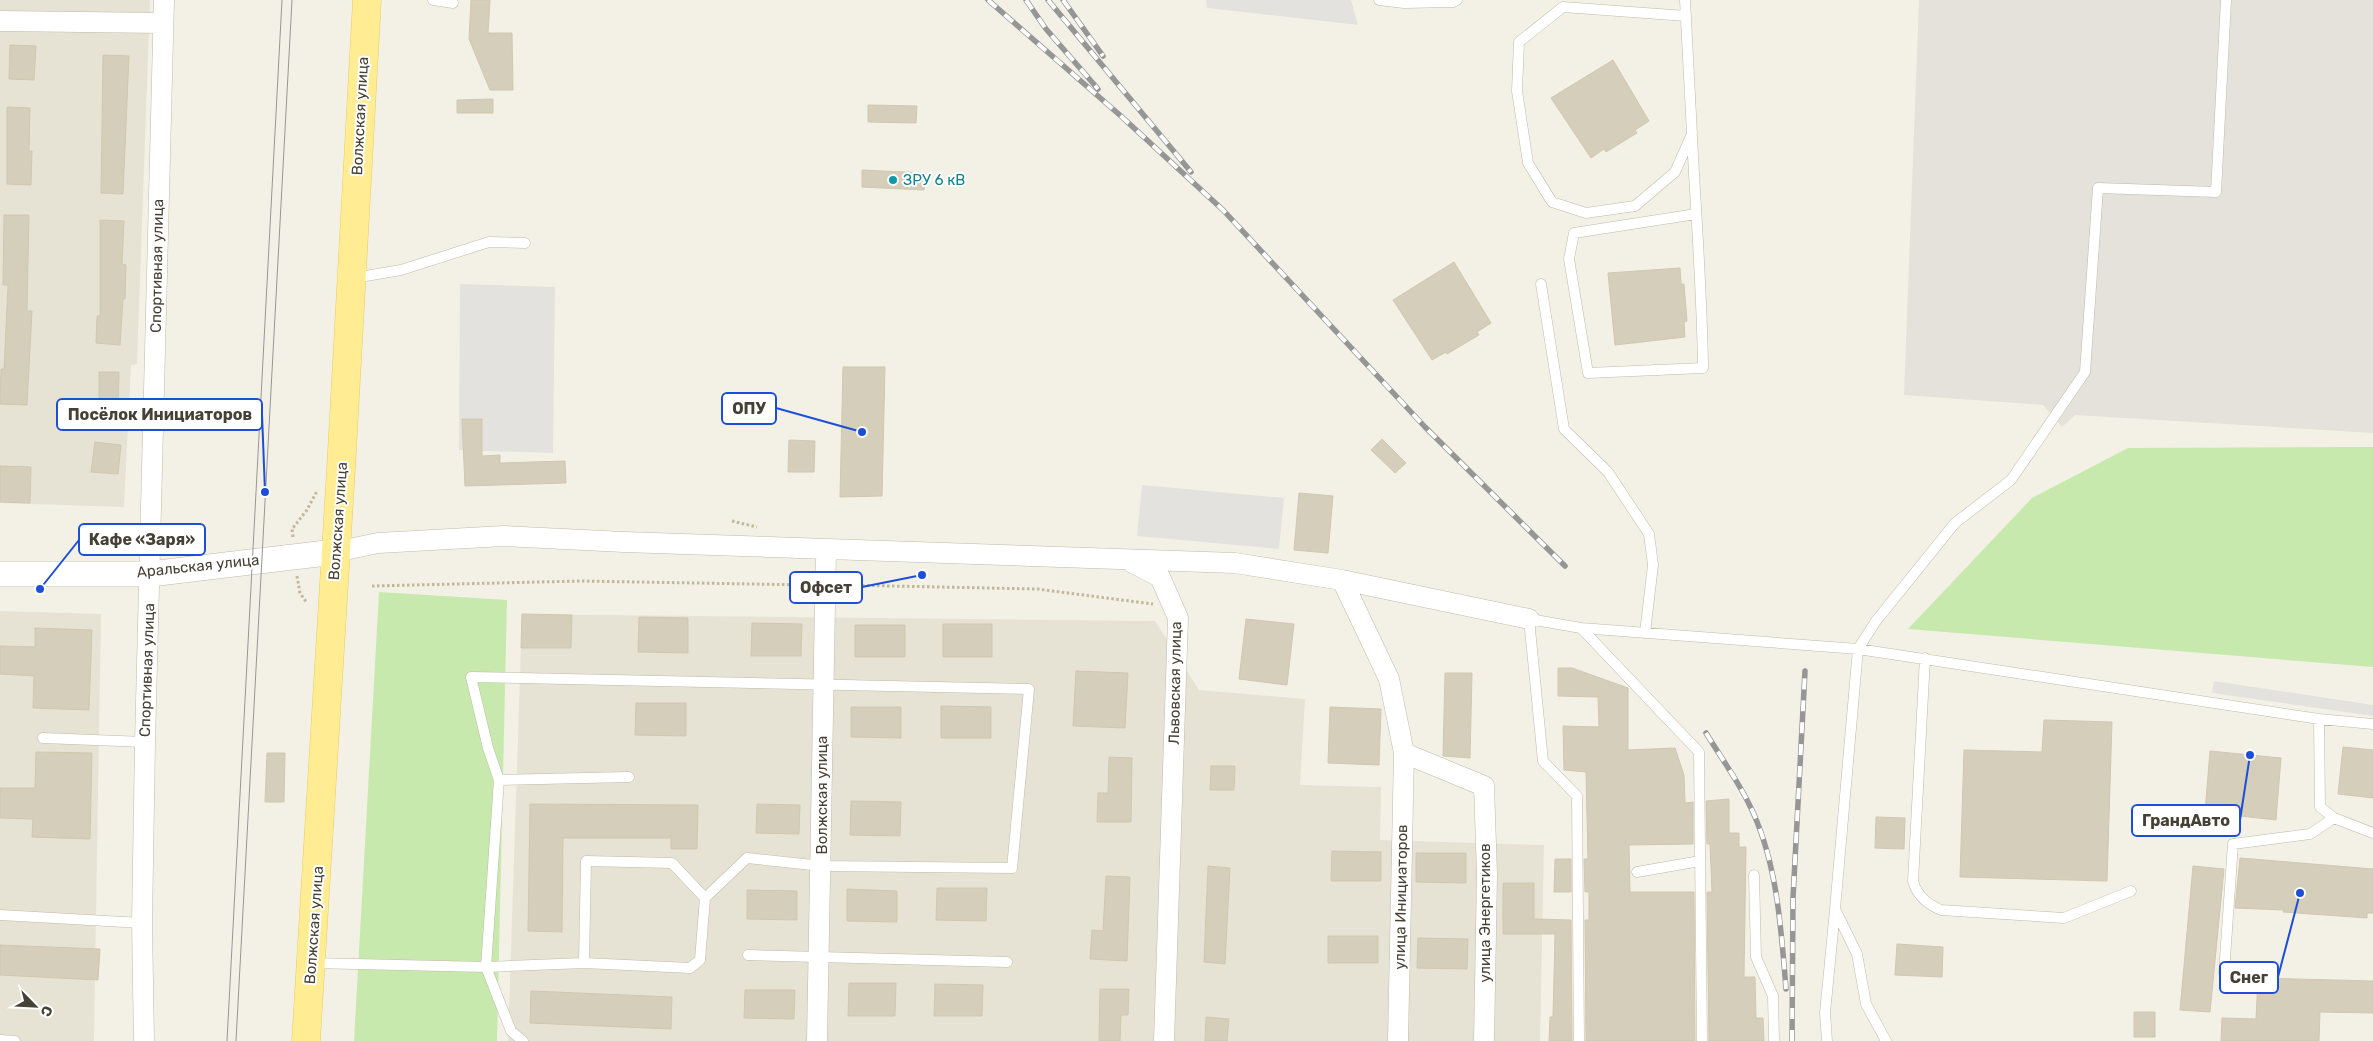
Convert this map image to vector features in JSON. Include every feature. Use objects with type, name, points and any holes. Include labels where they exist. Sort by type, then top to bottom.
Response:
[{"type":"main road","name":"Волжская улица","points":[[306,1041],[367,0]]},
{"type":"street","name":"Спортивная улица","points":[[144,1041],[142,923],[145,742],[164,0]]},
{"type":"street","points":[[0,20],[163,23]]},
{"type":"street","name":"Львовская улица","points":[[335,552],[378,543],[504,536],[826,550],[1127,560],[1160,577],[1178,618],[1164,1041]]},
{"type":"street","name":"Волжская улица","points":[[817,1041],[822,866],[822,685],[826,550]]},
{"type":"street","name":"Аральская улица","points":[[0,574],[150,574],[335,552]]},
{"type":"street","points":[[1127,560],[1235,563],[1342,580],[1529,619]]},
{"type":"street","name":"улица Инициаторов","points":[[1342,580],[1389,678],[1404,753],[1398,1041]]},
{"type":"street","name":"улица Энергетиков","points":[[1404,753],[1484,786],[1487,874],[1484,1041]]},
{"type":"lane","points":[[433,0],[454,3]]},
{"type":"lane","points":[[1378,0],[1403,2],[1453,2],[1457,0]]},
{"type":"lane","points":[[1685,0],[1696,214],[1703,368],[1588,373],[1569,259],[1574,233],[1696,214]]},
{"type":"lane","points":[[1827,1041],[1825,1013],[1858,649],[1876,621],[1956,523],[2011,480],[2085,372],[2098,188],[2216,192],[2226,0]]},
{"type":"lane","points":[[1686,16],[1563,7],[1519,42],[1517,91],[1528,163],[1552,202],[1586,213],[1635,206],[1675,172],[1692,134]]},
{"type":"lane","points":[[350,278],[401,270],[489,242],[525,243]]},
{"type":"lane","points":[[1541,284],[1564,429],[1608,472],[1649,534],[1653,565],[1645,633]]},
{"type":"lane","points":[[1579,1041],[1577,796],[1543,760],[1529,619],[1581,628],[1858,649],[2319,719],[2373,724]]},
{"type":"lane","points":[[1581,628],[1699,752],[1702,1041]]},
{"type":"lane","points":[[1925,658],[1913,881],[1916,891],[1930,906],[1941,910],[2064,918],[2131,891]]},
{"type":"lane","points":[[311,963],[486,967],[584,963],[690,968],[700,960],[705,898],[747,858],[822,866],[1012,868],[1030,688],[471,677],[488,748],[499,780],[486,967],[511,1031],[523,1041]]},
{"type":"lane","points":[[2319,719],[2320,807],[2334,818],[2373,833]]},
{"type":"lane","points":[[43,738],[145,742]]},
{"type":"lane","points":[[499,780],[629,777]]},
{"type":"lane","points":[[2224,973],[2233,844],[2310,834],[2334,818]]},
{"type":"lane","points":[[584,963],[586,861],[672,863],[705,898]]},
{"type":"lane","points":[[1637,872],[1700,861]]},
{"type":"lane","points":[[1754,875],[1756,957],[1773,996],[1774,1041]]},
{"type":"lane","points":[[1835,909],[1857,954],[1866,1004],[1886,1041]]},
{"type":"lane","points":[[0,915],[142,923]]},
{"type":"lane","points":[[748,955],[1007,962]]},
{"type":"lane","points":[[0,1040],[15,1041]]},
{"type":"path","points":[[372,586],[581,581],[1036,589],[1162,606]]},
{"type":"shaded area","points":[[0,0],[150,0],[137,364],[131,365],[124,507],[0,503]]},
{"type":"shaded area","points":[[1206,0],[1351,0],[1358,25],[1207,8]]},
{"type":"shaded area","points":[[1919,0],[2373,0],[2373,433],[2075,415],[2062,427],[2043,405],[1904,395]]},
{"type":"shaded area","points":[[460,284],[555,287],[553,453],[459,450]]},
{"type":"shaded area","points":[[1142,485],[1284,498],[1279,549],[1137,536]]},
{"type":"shaded area","points":[[0,611],[101,614],[94,1041],[0,1041]]},
{"type":"shaded area","points":[[522,614],[1155,621],[1199,690],[1305,699],[1300,785],[1381,787],[1380,840],[1544,845],[1540,1041],[508,1041]]},
{"type":"shaded area","points":[[2214,681],[2373,705],[2373,716],[2212,693]]},
{"type":"green space","points":[[2373,447],[2373,667],[1908,629],[2032,498],[2128,448]]},
{"type":"green space","points":[[379,592],[507,600],[497,1041],[354,1041]]},
{"type":"building","points":[[471,0],[490,0],[488,33],[512,33],[513,90],[490,90],[469,39]]},
{"type":"building","points":[[10,45],[36,46],[34,80],[9,79]]},
{"type":"building","points":[[103,55],[129,56],[123,194],[101,193]]},
{"type":"building","points":[[1613,60],[1649,121],[1635,130],[1637,133],[1606,152],[1604,149],[1591,158],[1551,98]]},
{"type":"building","points":[[493,99],[493,113],[457,113],[457,100]]},
{"type":"building","points":[[868,105],[917,106],[916,123],[868,122]]},
{"type":"building","points":[[7,107],[30,108],[29,151],[32,151],[31,185],[7,184]]},
{"type":"building","name":"ЗРУ 6 кВ","points":[[862,170],[925,173],[924,190],[862,187]]},
{"type":"building","points":[[4,215],[29,215],[27,311],[32,311],[27,405],[0,404],[1,369],[4,369],[8,285],[3,285]]},
{"type":"building","points":[[100,220],[124,221],[122,264],[126,265],[125,299],[123,299],[120,345],[96,343],[97,316],[100,316]]},
{"type":"building","points":[[1454,262],[1491,323],[1477,332],[1479,335],[1447,354],[1446,352],[1432,360],[1393,300]]},
{"type":"building","points":[[1680,268],[1681,284],[1684,284],[1687,321],[1684,322],[1685,337],[1615,345],[1608,273]]},
{"type":"building","points":[[843,367],[885,367],[882,496],[840,497]]},
{"type":"building","points":[[99,372],[119,372],[118,406],[99,406]]},
{"type":"building","points":[[462,419],[482,419],[482,456],[500,455],[500,463],[565,461],[566,483],[465,486]]},
{"type":"building","points":[[1382,439],[1406,463],[1395,473],[1371,450]]},
{"type":"building","points":[[789,440],[815,441],[814,472],[788,472]]},
{"type":"building","points":[[95,442],[121,445],[118,474],[91,472]]},
{"type":"building","points":[[0,466],[31,467],[30,503],[0,502]]},
{"type":"building","points":[[1299,493],[1333,496],[1328,553],[1294,550]]},
{"type":"building","points":[[522,614],[572,615],[571,648],[521,648]]},
{"type":"building","points":[[639,617],[688,618],[688,653],[638,652]]},
{"type":"building","points":[[1246,619],[1294,624],[1287,685],[1239,679]]},
{"type":"building","points":[[752,623],[802,624],[801,656],[751,656]]},
{"type":"building","points":[[943,624],[992,624],[992,657],[943,657]]},
{"type":"building","points":[[855,625],[905,625],[905,657],[855,657]]},
{"type":"building","points":[[35,628],[92,630],[89,710],[33,708],[34,676],[0,674],[0,646],[35,647]]},
{"type":"building","points":[[1558,668],[1572,668],[1628,688],[1628,750],[1675,748],[1684,775],[1685,803],[1693,802],[1693,844],[1629,845],[1630,892],[1694,892],[1695,1041],[1586,1041],[1585,920],[1589,920],[1589,892],[1585,892],[1584,859],[1588,859],[1586,772],[1564,770],[1563,726],[1599,727],[1598,697],[1558,696]]},
{"type":"building","points":[[1076,671],[1128,673],[1125,728],[1073,726]]},
{"type":"building","points":[[1445,673],[1472,673],[1470,758],[1443,756]]},
{"type":"building","points":[[636,703],[686,703],[686,736],[635,735]]},
{"type":"building","points":[[941,706],[991,707],[991,738],[941,738]]},
{"type":"building","points":[[851,707],[901,707],[901,738],[851,737]]},
{"type":"building","points":[[1330,707],[1381,709],[1379,765],[1328,763]]},
{"type":"building","points":[[2044,720],[2112,722],[2107,881],[1960,877],[1964,750],[2042,752]]},
{"type":"building","points":[[2343,747],[2373,750],[2373,798],[2338,794]]},
{"type":"building","points":[[2210,751],[2281,758],[2276,820],[2205,812]]},
{"type":"building","points":[[36,752],[92,753],[90,839],[32,837],[33,819],[0,818],[0,788],[35,788]]},
{"type":"building","points":[[267,753],[285,753],[284,802],[265,802]]},
{"type":"building","points":[[1109,757],[1132,758],[1131,822],[1097,822],[1098,793],[1108,793]]},
{"type":"building","points":[[1211,766],[1235,766],[1234,790],[1210,790]]},
{"type":"building","points":[[1729,799],[1729,833],[1739,833],[1739,847],[1746,847],[1744,977],[1755,977],[1756,1018],[1763,1018],[1764,1041],[1709,1041],[1707,892],[1712,892],[1710,844],[1707,844],[1706,801]]},
{"type":"building","points":[[851,801],[901,802],[900,836],[850,835]]},
{"type":"building","points":[[530,804],[698,805],[697,849],[671,849],[671,838],[563,838],[562,932],[528,931]]},
{"type":"building","points":[[757,804],[800,805],[799,834],[756,833]]},
{"type":"building","points":[[1876,817],[1905,818],[1904,849],[1875,848]]},
{"type":"building","points":[[1332,851],[1381,852],[1381,881],[1331,881]]},
{"type":"building","points":[[1416,853],[1466,853],[1466,883],[1416,882]]},
{"type":"building","points":[[2240,858],[2373,869],[2373,913],[2367,913],[2367,918],[2283,912],[2284,910],[2235,908]]},
{"type":"building","points":[[1555,859],[1571,859],[1571,892],[1554,892]]},
{"type":"building","points":[[1208,866],[1230,868],[1225,964],[1204,962]]},
{"type":"building","points":[[2193,866],[2224,869],[2210,1012],[2180,1010]]},
{"type":"building","points":[[1106,876],[1130,877],[1127,961],[1090,959],[1092,930],[1103,931]]},
{"type":"building","points":[[1503,883],[1534,883],[1534,919],[1571,920],[1572,1041],[1549,1041],[1550,1017],[1553,1017],[1555,934],[1503,934]]},
{"type":"building","points":[[937,888],[987,888],[986,921],[936,920]]},
{"type":"building","points":[[847,889],[897,891],[897,922],[847,921]]},
{"type":"building","points":[[747,890],[797,891],[797,920],[747,919]]},
{"type":"building","points":[[1328,936],[1378,936],[1378,963],[1328,963]]},
{"type":"building","points":[[1418,938],[1468,939],[1467,969],[1417,968]]},
{"type":"building","points":[[1897,944],[1943,947],[1942,977],[1895,975]]},
{"type":"building","points":[[0,945],[100,949],[98,980],[0,975]]},
{"type":"building","points":[[2258,978],[2373,981],[2373,1013],[2320,1012],[2319,1041],[2221,1041],[2222,1018],[2256,1019]]},
{"type":"building","points":[[849,983],[896,983],[895,1016],[848,1016]]},
{"type":"building","points":[[935,984],[983,985],[982,1016],[934,1016]]},
{"type":"building","points":[[1100,989],[1129,989],[1128,1015],[1121,1015],[1120,1041],[1099,1041]]},
{"type":"building","points":[[745,990],[795,990],[794,1019],[744,1018]]},
{"type":"building","points":[[531,991],[672,997],[671,1029],[530,1023]]},
{"type":"building","points":[[2134,1012],[2155,1012],[2155,1037],[2134,1037]]},
{"type":"building","points":[[1206,1017],[1229,1019],[1227,1041],[1205,1041]]},
{"type":"tram line","points":[[227,1041],[282,0]]},
{"type":"tram line","points":[[236,1041],[292,0]]},
{"type":"railway","points":[[988,0],[1122,117],[1223,210],[1425,427],[1565,566]]},
{"type":"railway","points":[[1026,0],[1046,29],[1098,89]]},
{"type":"railway","points":[[1048,0],[1191,172]]},
{"type":"railway","points":[[1063,0],[1103,56]]},
{"type":"railway","points":[[1792,1041],[1793,898],[1805,671]]},
{"type":"railway","points":[[1706,733],[1748,802],[1765,846],[1776,893],[1786,989]]},
{"type":"place","name":"ЗРУ 6 кВ","points":[[893,180]]},
{"type":"place","name":"ОПУ","points":[[862,432]]},
{"type":"place","name":"Посёлок Инициаторов","points":[[265,492]]},
{"type":"place","name":"Офсет","points":[[922,575]]},
{"type":"place","name":"Кафе «Заря»","points":[[40,589]]},
{"type":"place","name":"ГрандАвто","points":[[2250,755]]},
{"type":"place","name":"Снег","points":[[2300,893]]}]
